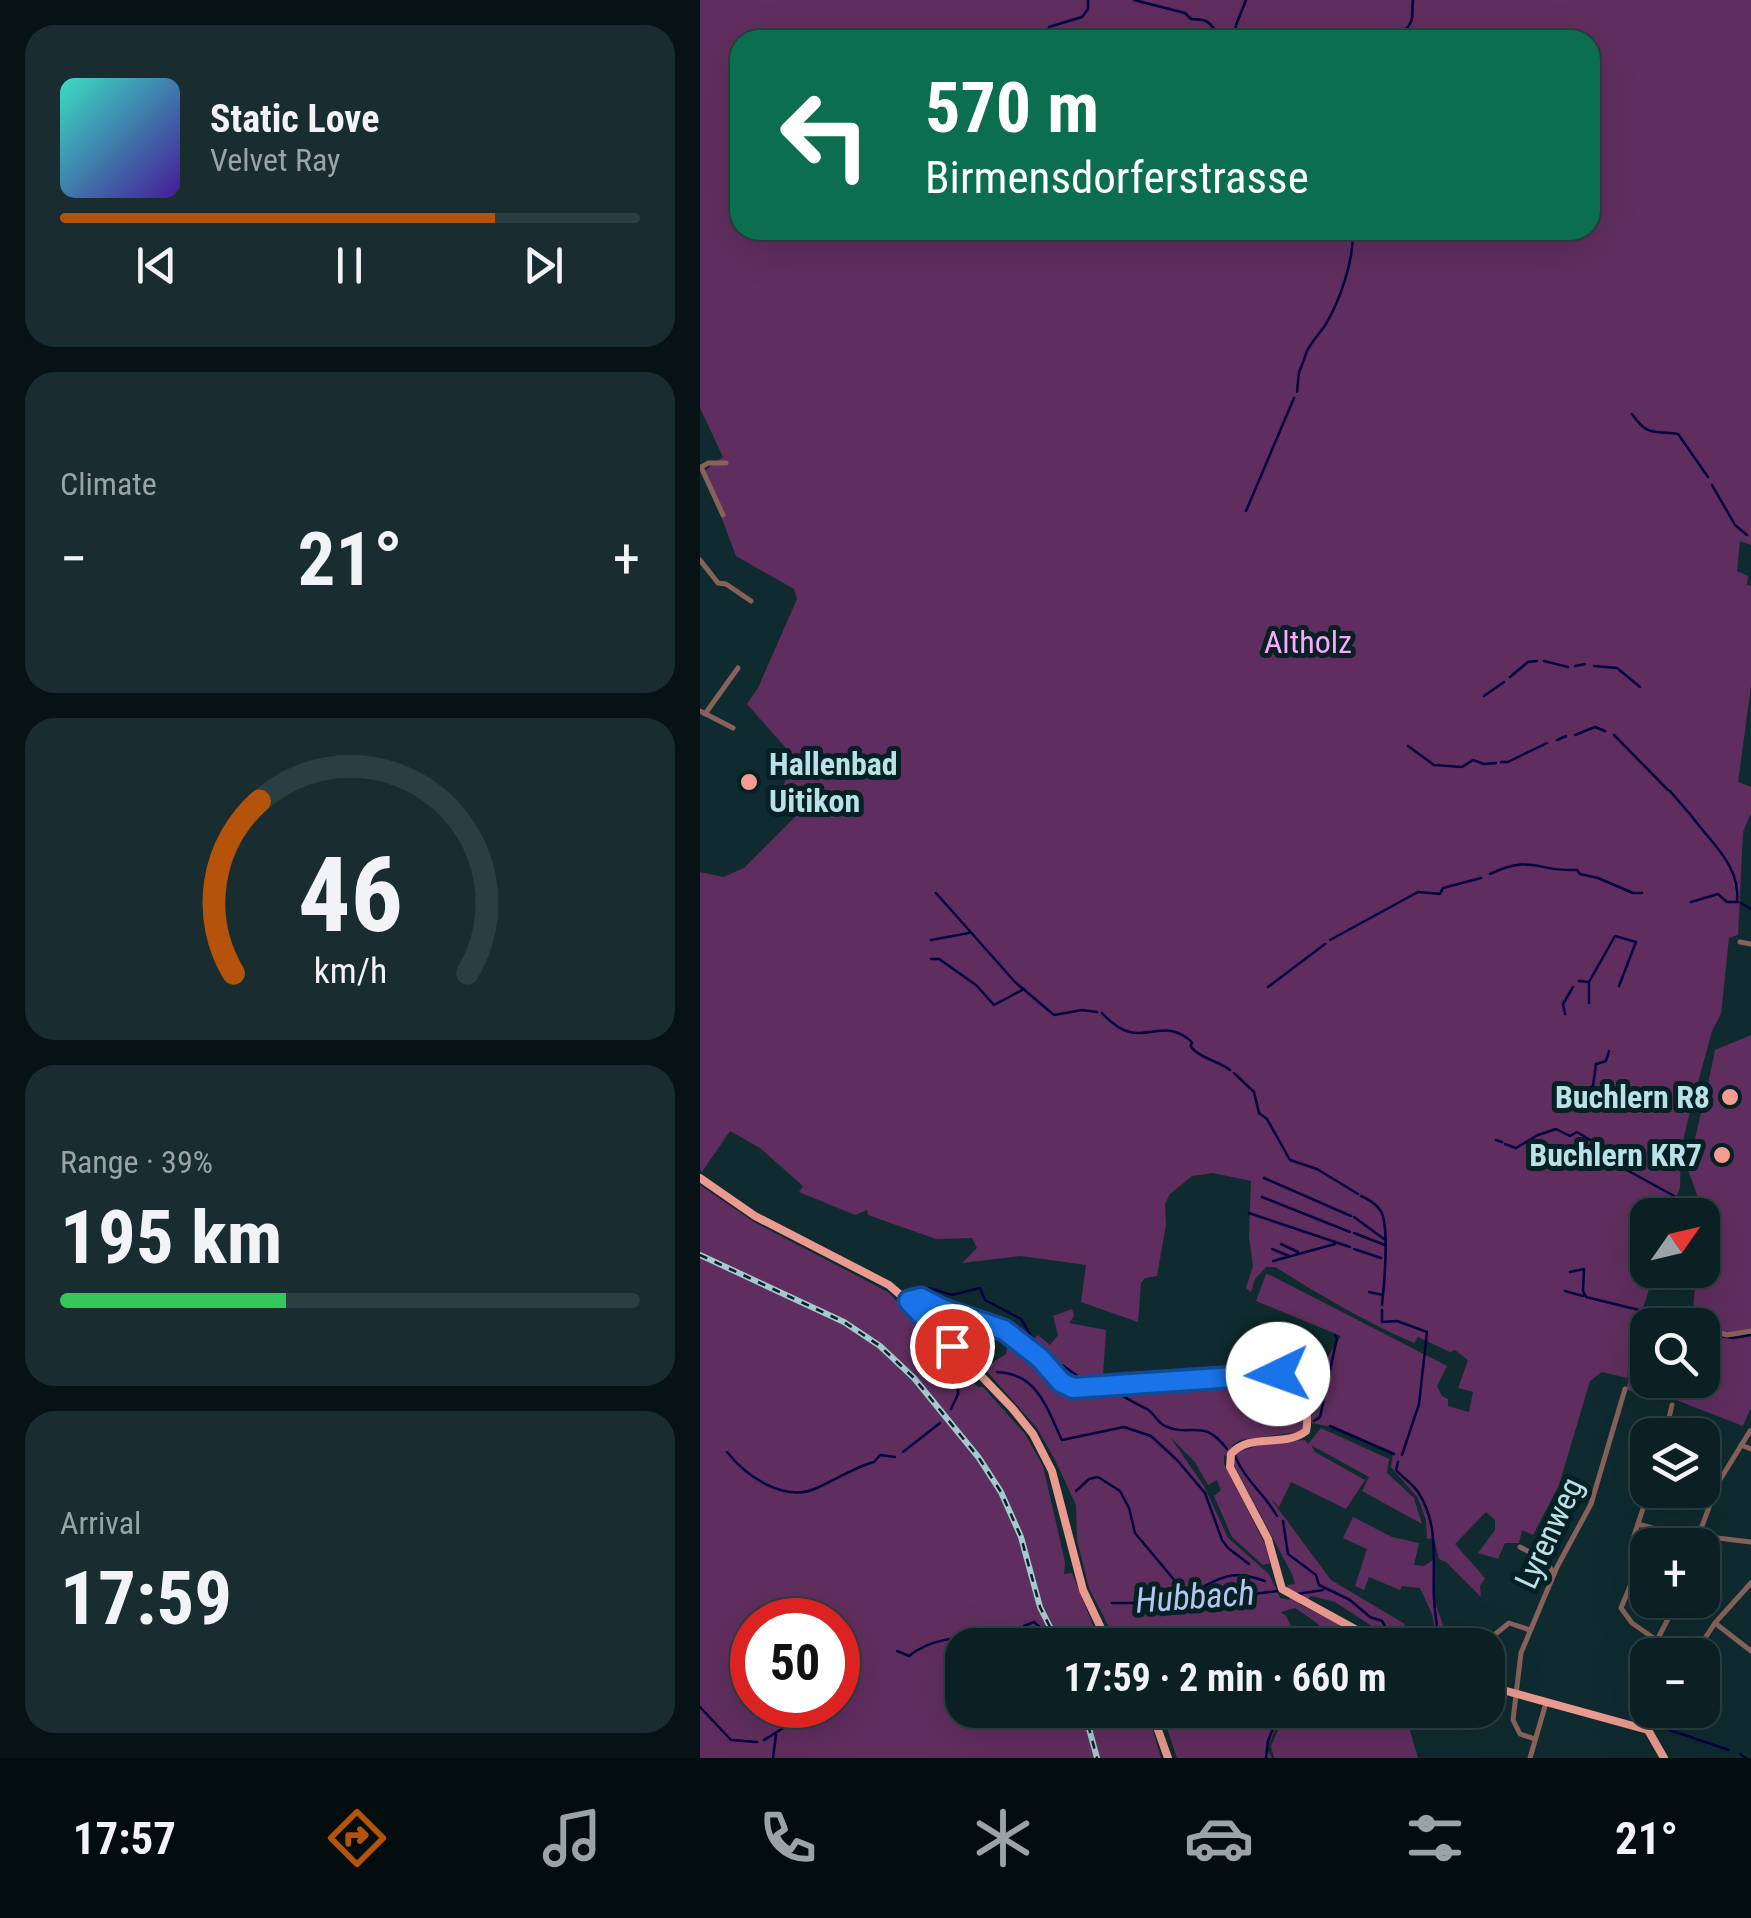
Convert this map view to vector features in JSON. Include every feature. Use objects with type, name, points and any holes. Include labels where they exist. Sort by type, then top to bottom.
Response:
[{"type":"main road","points":[[700,1178],[755,1216],[880,1279],[909,1301],[1012,1408],[1040,1446],[1058,1487],[1082,1590],[1101,1628]]},
{"type":"main road","points":[[909,1301],[921,1298],[954,1314],[996,1326],[1073,1388],[1270,1373],[1290,1380],[1303,1399],[1308,1420],[1306,1432],[1297,1438],[1242,1445],[1230,1454],[1230,1465],[1270,1544],[1277,1582],[1282,1589],[1353,1628]]},
{"type":"main road","points":[[1505,1691],[1648,1730],[1664,1758]]},
{"type":"main road","points":[[1157,1728],[1168,1758]]},
{"type":"street","points":[[723,515],[700,468],[708,463],[726,463]]},
{"type":"street","points":[[700,560],[718,583],[726,584],[750,601]]},
{"type":"street","points":[[733,728],[702,712],[738,668]]},
{"type":"street","points":[[1740,942],[1751,944]]},
{"type":"street","points":[[1720,1333],[1751,1331]]},
{"type":"street","name":"Lyrenweg","points":[[1516,1694],[1521,1653],[1554,1574],[1591,1504],[1625,1390]]},
{"type":"street","points":[[1669,1418],[1672,1405]]},
{"type":"street","points":[[1700,1528],[1718,1484],[1750,1431]]},
{"type":"street","points":[[1741,1445],[1751,1449]]},
{"type":"street","points":[[1643,1508],[1633,1547],[1633,1579],[1621,1608],[1632,1623],[1653,1638]]},
{"type":"street","points":[[1638,1524],[1658,1528]]},
{"type":"street","points":[[1720,1539],[1751,1542]]},
{"type":"street","points":[[1520,1547],[1546,1562],[1554,1574]]},
{"type":"street","points":[[1705,1638],[1751,1583]]},
{"type":"street","points":[[1502,1628],[1509,1622],[1530,1630]]},
{"type":"street","points":[[1715,1623],[1751,1651]]},
{"type":"street","points":[[1516,1694],[1514,1724],[1520,1734],[1534,1739]]},
{"type":"street","points":[[1530,1758],[1546,1703]]},
{"type":"green space","name":"Altholz","points":[[700,0],[1751,0],[1751,545],[1740,541],[1737,571],[1748,576],[1747,585],[1751,586],[1751,686],[1738,782],[1751,787],[1751,813],[1743,832],[1738,935],[1729,938],[1721,1014],[1712,1031],[1687,1123],[1676,1198],[1630,1198],[1630,1288],[1649,1288],[1643,1308],[1630,1308],[1627,1378],[1602,1372],[1590,1381],[1559,1485],[1533,1535],[1522,1530],[1519,1543],[1505,1543],[1498,1559],[1478,1553],[1495,1530],[1495,1520],[1486,1512],[1455,1544],[1485,1578],[1480,1586],[1481,1597],[1439,1559],[1434,1538],[1427,1539],[1426,1520],[1418,1498],[1391,1467],[1393,1453],[1340,1429],[1312,1423],[1311,1416],[1325,1391],[1326,1373],[1320,1369],[1341,1336],[1256,1301],[1266,1274],[1270,1275],[1447,1366],[1437,1386],[1448,1399],[1448,1406],[1469,1412],[1473,1392],[1458,1388],[1468,1360],[1455,1350],[1450,1352],[1418,1337],[1414,1343],[1396,1335],[1275,1267],[1266,1267],[1255,1279],[1251,1292],[1246,1288],[1253,1266],[1249,1237],[1251,1181],[1213,1173],[1192,1176],[1170,1194],[1165,1204],[1166,1225],[1157,1276],[1141,1283],[1138,1322],[1081,1302],[1086,1265],[1021,1256],[962,1263],[977,1248],[972,1238],[936,1239],[868,1215],[867,1210],[855,1215],[799,1192],[803,1186],[760,1148],[730,1131],[700,1170],[700,872],[723,877],[744,868],[802,810],[779,800],[793,756],[747,704],[758,688],[797,599],[794,589],[736,556],[704,471],[723,457],[700,408]]},
{"type":"green space","points":[[1751,1035],[1751,1407],[1743,1426],[1676,1400],[1720,1398],[1720,1308],[1693,1308],[1695,1288],[1720,1288],[1720,1198],[1697,1198],[1688,1170],[1702,1108],[1695,1105],[1701,1083],[1708,1084],[1715,1050]]},
{"type":"green space","points":[[700,1185],[754,1222],[888,1292],[1025,1434],[1043,1466],[1065,1562],[1064,1574],[1072,1573],[1094,1628],[945,1628],[945,1728],[1152,1728],[1161,1758],[700,1758]]},
{"type":"green space","points":[[1072,1309],[1074,1316],[1069,1323],[1106,1330],[1102,1391],[1270,1376],[1287,1383],[1299,1401],[1304,1427],[1298,1432],[1240,1440],[1231,1446],[1237,1452],[1267,1443],[1305,1440],[1308,1444],[1321,1428],[1389,1459],[1387,1473],[1414,1498],[1422,1524],[1362,1491],[1369,1477],[1311,1445],[1315,1452],[1365,1480],[1346,1509],[1291,1482],[1279,1507],[1271,1499],[1331,1580],[1405,1624],[1403,1628],[1375,1628],[1335,1602],[1312,1596],[1299,1604],[1346,1628],[1322,1628],[1295,1608],[1281,1612],[1292,1628],[1109,1628],[1089,1588],[1077,1540],[1076,1505],[1055,1460],[1037,1428],[984,1368],[1006,1354],[1007,1348],[1020,1352],[1038,1335],[1050,1345],[1058,1335],[1053,1316]],"holes":[[[1170,1437],[1195,1462],[1208,1485],[1217,1480],[1221,1490],[1214,1496],[1232,1537],[1263,1565],[1270,1563],[1265,1544],[1224,1464],[1224,1454],[1234,1465],[1292,1574],[1295,1584],[1287,1585],[1290,1600],[1280,1598],[1269,1574],[1228,1538],[1204,1486]]]},
{"type":"green space","points":[[1353,1517],[1392,1537],[1419,1543],[1414,1565],[1424,1566],[1435,1559],[1433,1596],[1444,1628],[1435,1628],[1420,1588],[1402,1586],[1400,1590],[1369,1577],[1364,1590],[1355,1586],[1367,1549],[1343,1538]]},
{"type":"green space","points":[[1167,1728],[1276,1728],[1267,1749],[1272,1758],[1177,1758]]},
{"type":"green space","points":[[1279,1728],[1409,1728],[1418,1758],[1274,1758],[1271,1746]]},
{"type":"waterway","points":[[1048,30],[1082,17],[1088,0]]},
{"type":"waterway","points":[[1134,0],[1185,13],[1191,19],[1203,20],[1214,30]]},
{"type":"waterway","points":[[1236,30],[1246,0]]},
{"type":"waterway","points":[[1404,30],[1412,20],[1413,0]]},
{"type":"waterway","points":[[1297,392],[1307,351],[1326,324],[1341,290],[1352,240]]},
{"type":"waterway","points":[[1246,511],[1294,398]]},
{"type":"waterway","points":[[1632,414],[1647,430],[1678,434],[1708,477]]},
{"type":"waterway","points":[[1712,485],[1735,525],[1747,535]]},
{"type":"waterway","points":[[1510,677],[1528,662],[1537,661]]},
{"type":"waterway","points":[[1544,661],[1568,667]]},
{"type":"waterway","points":[[1575,666],[1585,664]]},
{"type":"waterway","points":[[1594,666],[1617,668],[1640,687]]},
{"type":"waterway","points":[[1484,696],[1504,682]]},
{"type":"waterway","points":[[1575,735],[1595,727],[1605,731]]},
{"type":"waterway","points":[[1614,735],[1668,790]]},
{"type":"waterway","points":[[1557,740],[1566,736]]},
{"type":"waterway","points":[[1501,762],[1547,743]]},
{"type":"waterway","points":[[1408,746],[1434,765],[1462,767],[1473,760],[1496,763]]},
{"type":"waterway","points":[[1670,791],[1689,813]]},
{"type":"waterway","points":[[1690,814],[1729,865],[1737,902]]},
{"type":"waterway","points":[[1490,874],[1526,864],[1577,870],[1633,893],[1642,893]]},
{"type":"waterway","points":[[1330,940],[1418,892],[1440,894],[1443,888],[1481,878]]},
{"type":"waterway","points":[[936,893],[1015,982],[1054,1015],[1082,1010],[1097,1012]]},
{"type":"waterway","points":[[1691,902],[1718,894],[1727,902],[1738,902]]},
{"type":"waterway","points":[[1741,903],[1751,909]]},
{"type":"waterway","points":[[931,940],[969,933]]},
{"type":"waterway","points":[[1579,981],[1589,982],[1615,936],[1636,942],[1619,986]]},
{"type":"waterway","points":[[1268,987],[1325,944]]},
{"type":"waterway","points":[[931,959],[939,959],[976,985],[994,1005],[1024,989]]},
{"type":"waterway","points":[[1589,984],[1589,1003]]},
{"type":"waterway","points":[[1565,1014],[1563,1004],[1573,987]]},
{"type":"waterway","points":[[1102,1013],[1127,1031],[1176,1032],[1192,1042],[1192,1048],[1199,1054],[1230,1070]]},
{"type":"waterway","points":[[1587,1089],[1593,1086],[1596,1064],[1606,1061],[1609,1051]]},
{"type":"waterway","points":[[1234,1073],[1254,1092],[1259,1113],[1267,1119],[1290,1160],[1317,1169],[1358,1194]]},
{"type":"waterway","points":[[1505,1144],[1516,1148],[1556,1129],[1570,1136],[1577,1132],[1600,1146],[1610,1158]]},
{"type":"waterway","points":[[1496,1140],[1502,1142]]},
{"type":"waterway","points":[[1614,1163],[1676,1197]]},
{"type":"waterway","points":[[1264,1178],[1351,1216]]},
{"type":"waterway","points":[[1361,1196],[1376,1206],[1383,1217],[1386,1255],[1382,1305]]},
{"type":"waterway","points":[[1262,1197],[1350,1232]]},
{"type":"waterway","points":[[1249,1213],[1350,1247]]},
{"type":"waterway","points":[[1354,1217],[1384,1239]]},
{"type":"waterway","points":[[1354,1233],[1385,1245]]},
{"type":"waterway","points":[[1281,1244],[1298,1252]]},
{"type":"waterway","points":[[1273,1261],[1335,1244]]},
{"type":"waterway","points":[[1272,1249],[1289,1256]]},
{"type":"waterway","points":[[1354,1249],[1381,1258]]},
{"type":"waterway","points":[[1570,1272],[1584,1269],[1586,1297],[1631,1308]]},
{"type":"waterway","points":[[929,1288],[952,1295],[980,1288],[985,1300],[1021,1319],[1037,1346],[1056,1361]]},
{"type":"waterway","points":[[1565,1291],[1583,1296]]},
{"type":"waterway","points":[[1369,1292],[1383,1295]]},
{"type":"waterway","points":[[1382,1310],[1382,1322],[1397,1321],[1427,1332],[1419,1404],[1402,1455]]},
{"type":"waterway","points":[[1314,1421],[1320,1417],[1335,1335]]},
{"type":"waterway","points":[[1720,1336],[1751,1335]]},
{"type":"waterway","points":[[1062,1365],[1089,1384]]},
{"type":"waterway","points":[[997,1372],[1022,1379],[1039,1394],[1062,1440],[1124,1427],[1151,1436],[1205,1493],[1222,1540],[1249,1564]]},
{"type":"waterway","points":[[951,1409],[958,1394],[958,1374],[963,1374]]},
{"type":"waterway","points":[[1113,1389],[1165,1426],[1204,1431],[1227,1449]]},
{"type":"waterway","points":[[903,1452],[940,1423]]},
{"type":"waterway","points":[[1330,1426],[1394,1454]]},
{"type":"waterway","points":[[727,1452],[755,1478],[792,1492],[817,1488],[874,1462],[880,1455],[895,1457]]},
{"type":"waterway","points":[[1235,1456],[1277,1516]]},
{"type":"waterway","points":[[1398,1462],[1396,1470],[1418,1492],[1429,1518],[1434,1544],[1437,1628]]},
{"type":"waterway","points":[[1076,1491],[1089,1479],[1098,1477],[1120,1491],[1135,1533],[1186,1594],[1232,1576],[1265,1581]]},
{"type":"waterway","name":"Hubbach","points":[[1283,1521],[1288,1554],[1316,1575],[1319,1585],[1350,1600],[1370,1617],[1382,1621],[1386,1628]]},
{"type":"waterway","name":"Hubbach","points":[[1297,1594],[1323,1590]]},
{"type":"waterway","name":"Hubbach","points":[[1112,1603],[1278,1591]]},
{"type":"waterway","name":"Hubbach","points":[[1024,1626],[1034,1622],[1041,1628]]},
{"type":"waterway","name":"Hubbach","points":[[897,1651],[909,1656],[945,1640]]},
{"type":"waterway","name":"Hubbach","points":[[700,1707],[731,1740],[757,1742]]},
{"type":"waterway","name":"Hubbach","points":[[764,1740],[783,1728]]},
{"type":"waterway","points":[[1266,1758],[1273,1728]]},
{"type":"waterway","points":[[1669,1730],[1694,1738]]},
{"type":"waterway","name":"Hubbach","points":[[773,1758],[776,1735]]},
{"type":"waterway","points":[[1696,1739],[1729,1750]]},
{"type":"waterway","points":[[1740,1754],[1746,1758]]},
{"type":"railway","points":[[700,1255],[844,1322],[880,1346],[914,1378],[979,1458],[1001,1492],[1021,1537],[1040,1607],[1050,1628]]},
{"type":"railway","points":[[1089,1728],[1097,1758]]},
{"type":"place","name":"Hallenbad Uitikon","points":[[749,782]]},
{"type":"place","name":"Buchlern R8","points":[[1730,1097]]},
{"type":"place","name":"Buchlern KR7","points":[[1722,1155]]},
{"type":"route","points":[[952,1346],[909,1301],[921,1298],[954,1314],[996,1326],[1073,1388],[1278,1374]]}]
